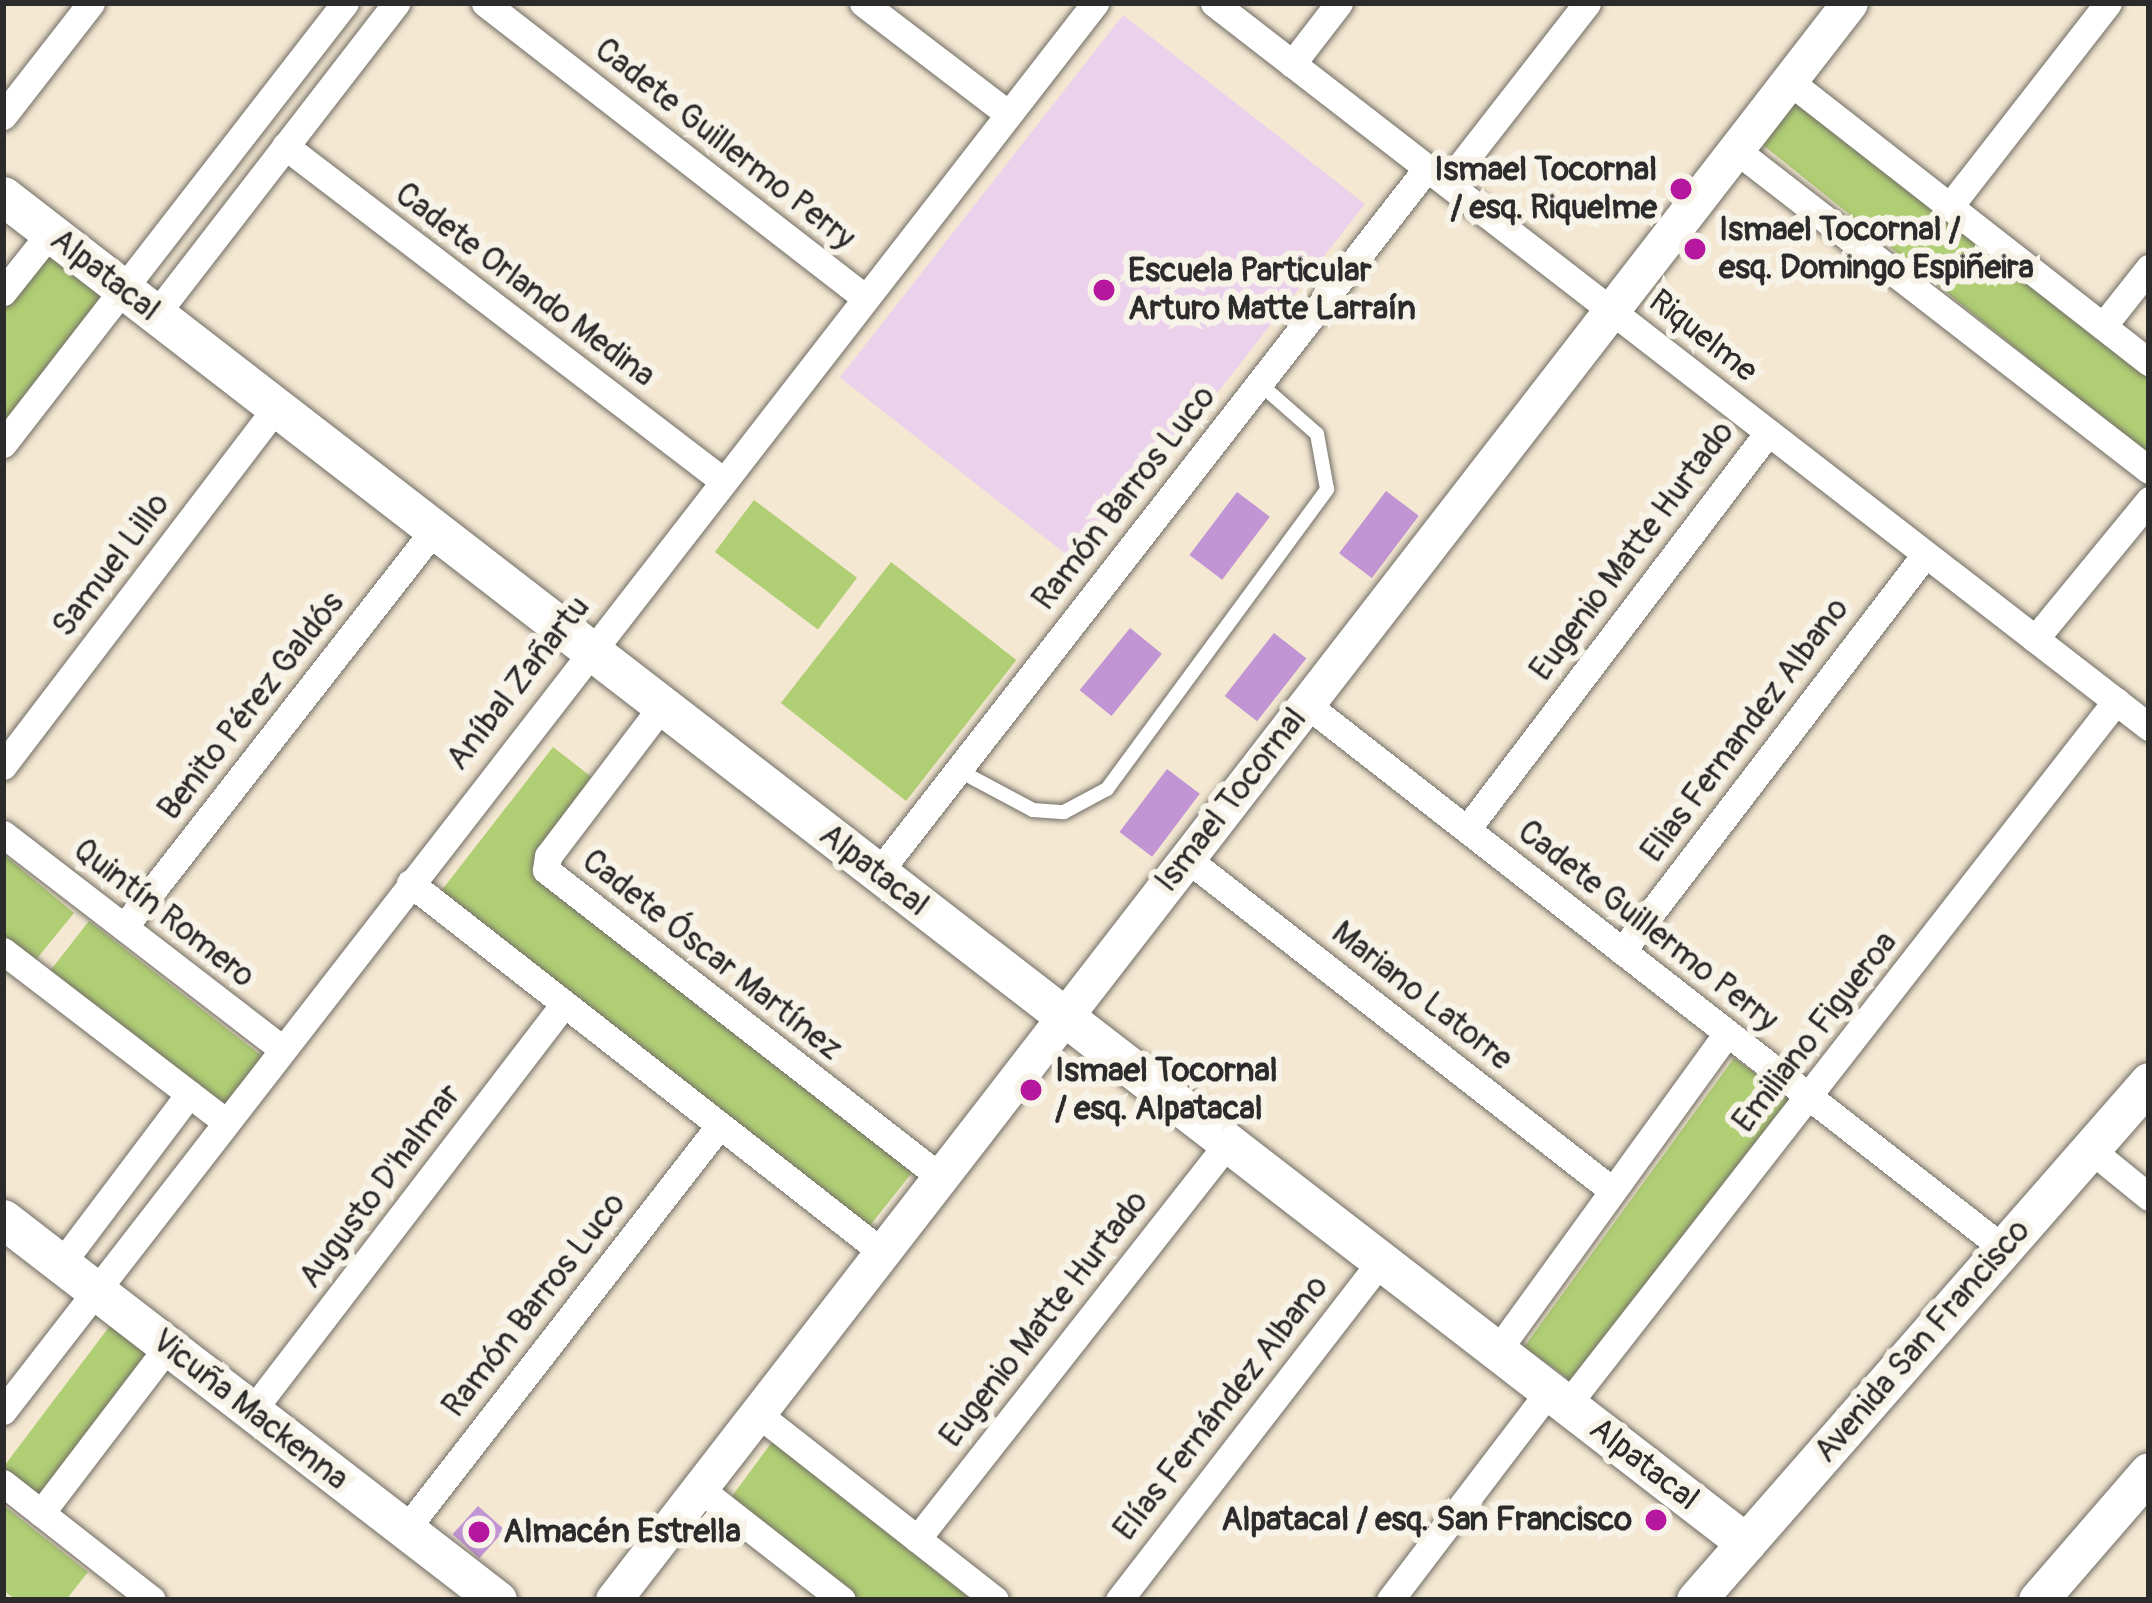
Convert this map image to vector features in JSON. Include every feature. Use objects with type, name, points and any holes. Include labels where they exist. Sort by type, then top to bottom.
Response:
[{"type":"main road","name":"Alpatacal","points":[[3,196],[1746,1543]]},
{"type":"main road","name":"Avenida San Francisco","points":[[1696,1600],[2149,1082]]},
{"type":"main road","name":"Vicuña Mackenna","points":[[3,1219],[497,1600]]},
{"type":"main road","points":[[2038,1600],[2149,1472]]},
{"type":"street","points":[[3,116],[91,3]]},
{"type":"street","points":[[3,444],[345,3]]},
{"type":"street","points":[[156,314],[396,3]]},
{"type":"street","name":"Cadete Guillermo Perry","points":[[485,3],[864,298]]},
{"type":"street","points":[[863,3],[1008,114]]},
{"type":"street","name":"Aníbal Zañartu","points":[[3,1411],[1095,3]]},
{"type":"street","name":"Riquelme","points":[[1214,3],[2149,727]]},
{"type":"street","points":[[1292,64],[1339,3]]},
{"type":"street","name":"Ramón Barros Luco","points":[[878,873],[1259,383],[1587,3]]},
{"type":"street","name":"Ismael Tocornal","points":[[614,1600],[1850,3]]},
{"type":"street","points":[[1950,206],[2108,3]]},
{"type":"street","points":[[1789,81],[2149,362]]},
{"type":"street","name":"Cadete Orlando Medina","points":[[286,146],[722,480]]},
{"type":"street","points":[[1736,150],[2149,470]]},
{"type":"street","points":[[3,292],[50,233]]},
{"type":"street","points":[[2103,326],[2149,268]]},
{"type":"street","name":"Samuel Lillo","points":[[3,766],[277,407]]},
{"type":"street","name":"Eugenio Matte Hurtado","points":[[1467,830],[1768,432]]},
{"type":"street","points":[[2035,639],[2149,500]]},
{"type":"street","name":"Benito Pérez Galdós","points":[[124,927],[434,530]]},
{"type":"street","name":"Elias Fernandez Albano","points":[[1622,951],[1925,554]]},
{"type":"street","name":"Emiliano Figueroa","points":[[1390,1600],[1810,1098],[2116,701]]},
{"type":"street","name":"Cadete Guillermo Perry","points":[[1306,704],[2003,1248]]},
{"type":"street","name":"Cadete Óscar Martínez","points":[[662,706],[548,856],[545,870],[940,1177]]},
{"type":"street","name":"Quintín Romero","points":[[3,834],[282,1049]]},
{"type":"street","name":"Mariano Latorre","points":[[1186,858],[1613,1191]]},
{"type":"street","points":[[410,883],[882,1252]]},
{"type":"street","points":[[3,951],[226,1122]]},
{"type":"street","name":"Augusto D'halmar","points":[[253,1411],[564,1004]]},
{"type":"street","name":"Emiliano Figueroa","points":[[1497,1351],[1726,1033]]},
{"type":"street","points":[[61,1264],[189,1094]]},
{"type":"street","name":"Ramón Barros Luco","points":[[406,1529],[719,1126]]},
{"type":"street","name":"Eugenio Matte Hurtado","points":[[917,1539],[1228,1143]]},
{"type":"street","points":[[2090,1149],[2149,1197]]},
{"type":"street","name":"Elías Fernández Albano","points":[[1118,1600],[1381,1261]]},
{"type":"street","points":[[40,1513],[168,1346]]},
{"type":"street","points":[[758,1414],[995,1600]]},
{"type":"street","points":[[3,1484],[152,1600]]},
{"type":"street","points":[[700,1490],[842,1600]]},
{"type":"lane","points":[[958,770],[1033,810],[1064,812],[1107,789],[1327,488],[1317,434],[1259,383]]},
{"type":"shaded area","name":"Escuela Particular Arturo Matte Larraín","points":[[1123,15],[1365,204],[1082,566],[840,377]]},
{"type":"green space","points":[[1796,97],[2149,367],[2149,455],[1758,141]]},
{"type":"green space","points":[[49,252],[106,296],[3,431],[3,311]]},
{"type":"green space","points":[[754,500],[857,578],[818,630],[715,552]]},
{"type":"green space","points":[[891,562],[1016,660],[906,801],[781,703]]},
{"type":"green space","points":[[553,747],[598,782],[533,867],[918,1165],[868,1228],[438,895]]},
{"type":"green space","points":[[3,854],[74,913],[35,961],[3,934]]},
{"type":"green space","points":[[89,921],[266,1059],[225,1110],[49,972]]},
{"type":"green space","points":[[1734,1058],[1791,1100],[1582,1389],[1524,1347]]},
{"type":"green space","points":[[112,1323],[152,1353],[43,1498],[3,1468]]},
{"type":"green space","points":[[772,1442],[972,1600],[851,1600],[727,1503]]},
{"type":"green space","points":[[3,1505],[88,1572],[66,1600],[16,1600],[3,1590]]},
{"type":"building","points":[[1386,491],[1419,516],[1372,578],[1339,553]]},
{"type":"building","points":[[1237,492],[1270,517],[1222,580],[1189,555]]},
{"type":"building","points":[[1130,628],[1162,654],[1112,716],[1080,690]]},
{"type":"building","points":[[1274,633],[1306,658],[1257,721],[1225,696]]},
{"type":"building","points":[[1167,769],[1200,794],[1152,857],[1119,832]]},
{"type":"building","name":"Almacén Estrella","points":[[478,1506],[505,1530],[479,1558],[453,1534]]},
{"type":"place","name":"Ismael Tocornal / esq. Riquelme","points":[[1681,189]]},
{"type":"place","name":"Ismael Tocornal / esq. Domingo Espiñeira","points":[[1695,249]]},
{"type":"place","name":"Escuela Particular Arturo Matte Larraín","points":[[1104,290]]},
{"type":"place","name":"Ismael Tocornal / esq. Alpatacal","points":[[1031,1090]]},
{"type":"place","name":"Alpatacal / esq. San Francisco","points":[[1656,1520]]},
{"type":"place","name":"Almacén Estrella","points":[[479,1532]]}]
